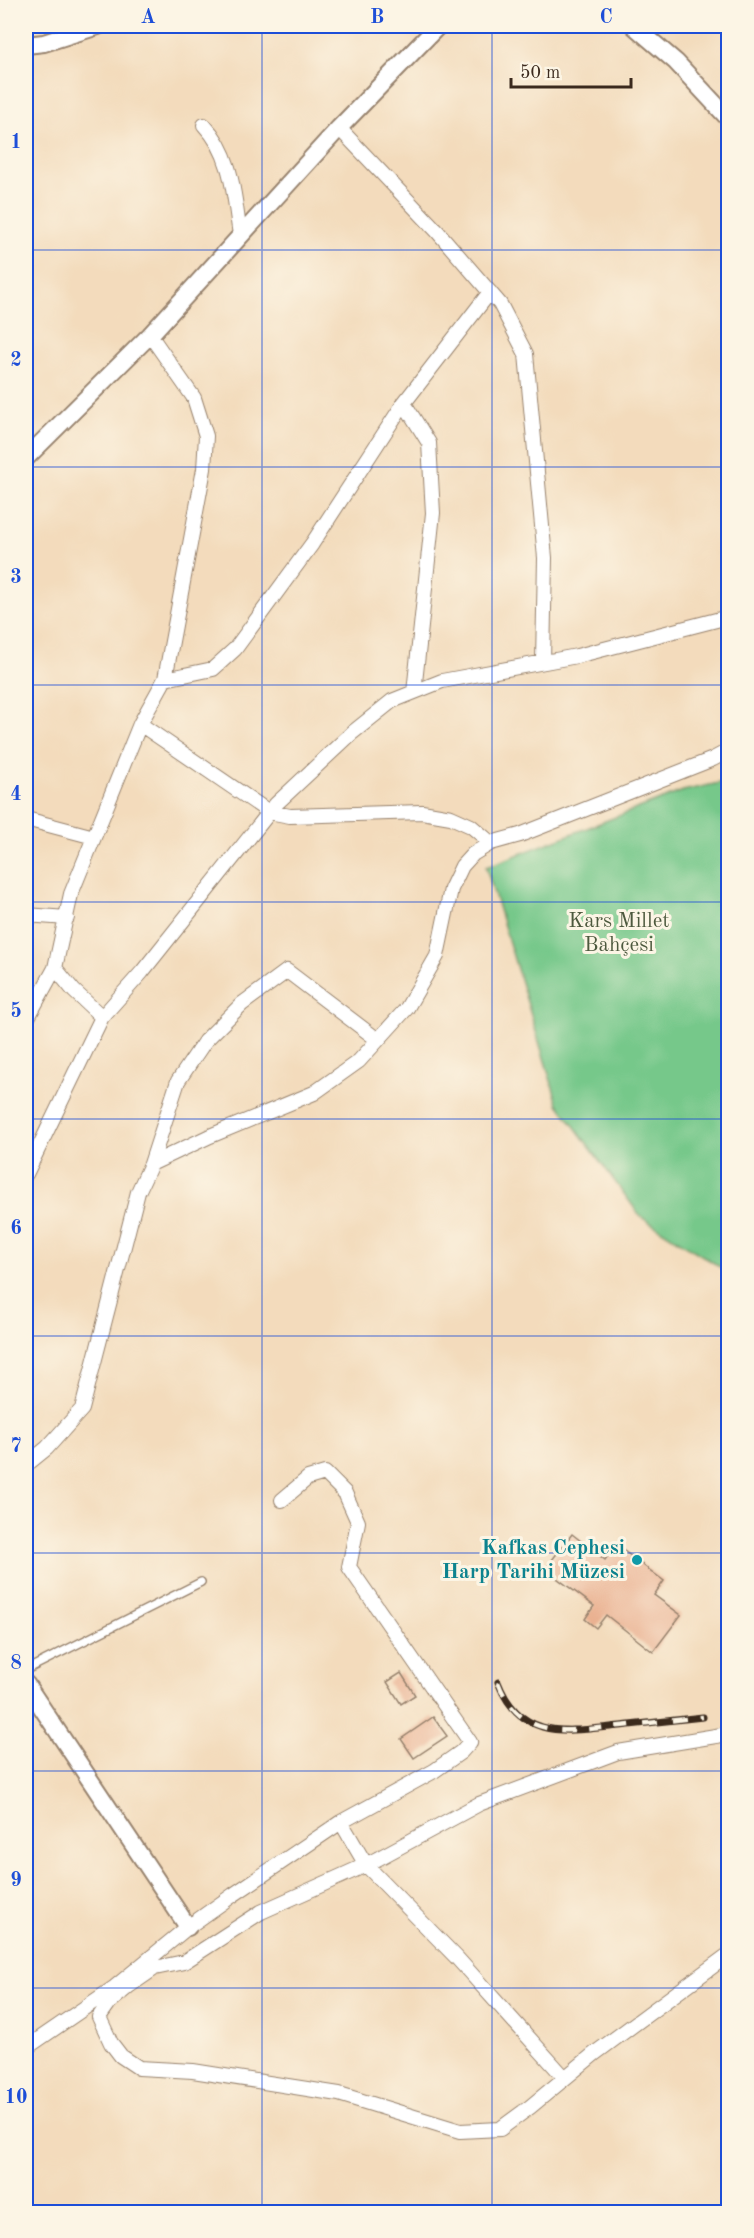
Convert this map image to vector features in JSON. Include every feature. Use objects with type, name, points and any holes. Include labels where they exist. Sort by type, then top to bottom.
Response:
[{"type":"street","points":[[26,45],[44,43],[98,26]]},
{"type":"street","points":[[26,458],[150,335],[339,128],[438,26]]},
{"type":"street","points":[[634,26],[676,63],[728,115]]},
{"type":"street","points":[[204,125],[217,138],[224,153],[232,178],[240,235]]},
{"type":"street","points":[[339,128],[436,231],[500,304],[525,354],[532,406],[545,558],[543,662]]},
{"type":"street","points":[[165,679],[213,669],[235,649],[312,544],[404,403],[490,292]]},
{"type":"street","points":[[26,1020],[55,968],[71,894],[140,724],[165,679],[204,469],[206,436],[194,398],[150,335]]},
{"type":"street","points":[[404,403],[429,443],[433,513],[414,692]]},
{"type":"street","points":[[26,1174],[102,1017],[142,972],[269,812],[352,733],[392,701],[442,681],[577,656],[729,617]]},
{"type":"street","points":[[140,724],[269,812],[290,816],[422,812],[451,817],[471,826],[491,843]]},
{"type":"street","points":[[152,1164],[210,1136],[314,1093],[359,1061],[407,1008],[437,956],[451,889],[462,866],[473,854],[491,843],[520,835],[729,751]]},
{"type":"street","points":[[26,819],[94,837]]},
{"type":"street","points":[[26,915],[67,918]]},
{"type":"street","points":[[55,968],[74,991],[102,1017]]},
{"type":"street","points":[[26,1465],[47,1448],[82,1409],[138,1192],[152,1164],[178,1081],[205,1041],[242,1004],[287,971],[378,1040]]},
{"type":"street","points":[[26,2048],[115,1987],[188,1927],[341,1822],[434,1771],[462,1752],[470,1742],[349,1567],[358,1522],[345,1493],[325,1473],[308,1478],[282,1500]]},
{"type":"street","points":[[26,1684],[188,1927]]},
{"type":"street","points":[[729,1734],[618,1752],[479,1804],[366,1865],[261,1912],[184,1962],[155,1968],[109,2003],[99,2017],[111,2043],[121,2056],[139,2068],[193,2071],[339,2094],[460,2131],[500,2129],[594,2054],[729,1955]]},
{"type":"street","points":[[341,1822],[366,1865],[457,1958],[565,2078]]},
{"type":"lane","points":[[26,1670],[201,1582]]},
{"type":"green space","name":"Kars Millet Bahçesi","points":[[728,781],[728,1272],[641,1217],[558,1104],[486,867],[683,791]]},
{"type":"building","points":[[572,1534],[605,1560],[616,1545],[664,1581],[654,1595],[681,1615],[653,1652],[606,1615],[596,1628],[585,1619],[594,1606],[545,1569]]},
{"type":"building","points":[[401,1673],[415,1695],[401,1704],[387,1682]]},
{"type":"building","points":[[433,1717],[447,1736],[414,1758],[401,1739]]},
{"type":"railway","points":[[498,1682],[519,1715],[533,1724],[548,1728],[582,1730],[703,1717]]},
{"type":"railway","points":[[271,2212],[414,2210],[455,2212]]},
{"type":"place","name":"Kafkas Cephesi Harp Tarihi Müzesi","points":[[637,1560]]}]
